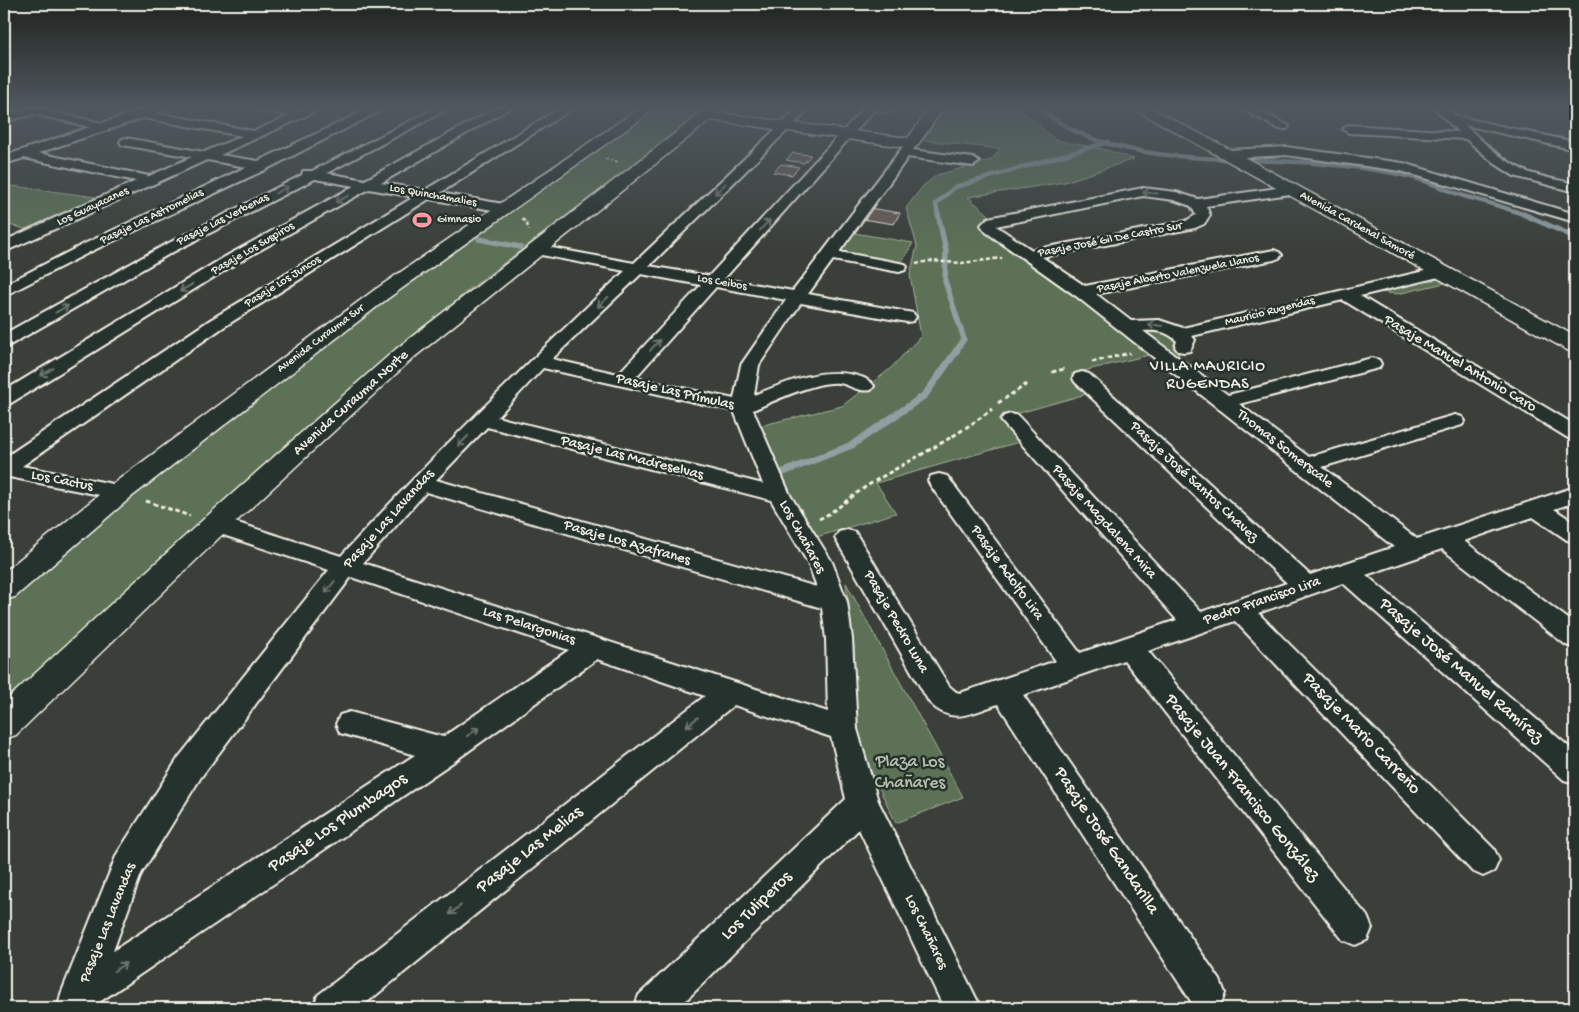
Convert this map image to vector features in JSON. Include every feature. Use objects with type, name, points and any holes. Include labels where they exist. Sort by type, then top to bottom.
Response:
[{"type":"street","points":[[4,160],[21,154]]},
{"type":"street","points":[[23,154],[150,180]]},
{"type":"street","name":"Los Quinchamalies","points":[[192,154],[504,208]]},
{"type":"street","name":"Los Guayacanes","points":[[4,248],[150,180],[213,154]]},
{"type":"street","name":"Pasaje Las Astromelias","points":[[4,291],[87,248],[283,154]]},
{"type":"street","name":"Pasaje Las Verbenas","points":[[4,341],[166,250],[353,154]]},
{"type":"street","name":"Pasaje Los Suspiros","points":[[4,399],[228,261],[422,154]]},
{"type":"street","name":"Pasaje Los Juncos","points":[[4,468],[216,324],[492,154]]},
{"type":"street","name":"Avenida Curauma Sur","points":[[4,588],[120,492],[380,295],[583,154]]},
{"type":"street","name":"Avenida Curauma Norte","points":[[4,724],[216,524],[404,354],[658,154]]},
{"type":"street","name":"Pasaje Las Lavandas","points":[[78,1001],[128,866],[190,767],[346,566],[421,483],[540,362],[757,154]]},
{"type":"street","points":[[622,381],[830,154]]},
{"type":"street","points":[[742,407],[750,365],[828,255],[904,154]]},
{"type":"street","points":[[937,154],[973,162]]},
{"type":"street","name":"Avenida Cardenal Samoré","points":[[1228,154],[1575,345]]},
{"type":"street","points":[[1310,154],[1403,167],[1575,218]]},
{"type":"street","points":[[1494,154],[1521,174],[1575,188]]},
{"type":"street","points":[[1197,203],[1292,190]]},
{"type":"street","name":"Thomas Somerscale","points":[[1197,203],[1176,196],[1143,192],[994,221],[988,224],[991,229],[1082,292],[1128,327],[1413,549]]},
{"type":"street","name":"Pasaje José Gil De Castro Sur","points":[[1030,255],[1190,225],[1199,221],[1203,215],[1197,203]]},
{"type":"street","name":"Los Ceibos","points":[[536,250],[907,317]]},
{"type":"street","points":[[828,255],[899,267]]},
{"type":"street","name":"Pasaje Alberto Valenzuela Llanos","points":[[1082,292],[1274,255]]},
{"type":"street","name":"Mauricio Rugendas","points":[[1180,334],[1352,292],[1397,294],[1448,276]]},
{"type":"street","name":"Pasaje Manuel Antonio Caro","points":[[1352,292],[1575,434]]},
{"type":"street","points":[[1128,327],[1159,325],[1180,334],[1186,340],[1184,348],[1179,354],[1160,352]]},
{"type":"street","name":"Pasaje Las Prímulas","points":[[540,362],[742,407],[819,379],[837,376],[855,381],[864,386]]},
{"type":"street","points":[[1225,402],[1372,364]]},
{"type":"street","name":"Pasaje José Santos Chavez","points":[[1081,369],[1306,586]]},
{"type":"street","name":"Los Chañares","points":[[742,407],[780,496],[820,562],[834,602],[839,639],[843,729],[863,804],[957,1005]]},
{"type":"street","name":"Pasaje Las Madreselvas","points":[[484,420],[780,496]]},
{"type":"street","name":"Pasaje Magdalena Mira","points":[[1011,420],[1196,624]]},
{"type":"street","points":[[1306,465],[1455,421]]},
{"type":"street","name":"Los Cactus","points":[[4,468],[120,492]]},
{"type":"street","name":"Pasaje Adolfo Lira","points":[[939,481],[1075,666]]},
{"type":"street","name":"Pasaje Los Azafranes","points":[[421,483],[834,602]]},
{"type":"street","name":"Pedro Francisco Lira","points":[[948,702],[960,705],[1575,494]]},
{"type":"street","points":[[1535,507],[1575,534]]},
{"type":"street","name":"Las Pelargonias","points":[[216,524],[843,729]]},
{"type":"street","name":"Pasaje Pedro Luna","points":[[847,538],[939,694],[948,702]]},
{"type":"street","points":[[1445,538],[1575,638]]},
{"type":"street","name":"Pasaje José Manuel Ramírez","points":[[1346,572],[1575,770]]},
{"type":"street","name":"Pasaje Mario Carreño","points":[[1239,609],[1484,860]]},
{"type":"street","name":"Pasaje Los Plumbagos","points":[[78,1001],[446,751],[594,647]]},
{"type":"street","name":"Pasaje Juan Francisco González","points":[[1128,647],[1355,928]]},
{"type":"street","name":"Pasaje José Gandarilla","points":[[1004,690],[1207,992]]},
{"type":"street","name":"Pasaje Las Melias","points":[[331,1008],[730,692]]},
{"type":"street","points":[[350,724],[446,751]]},
{"type":"street","name":"Los Tuliperos","points":[[652,1008],[863,804]]},
{"type":"path","points":[[584,154],[642,167]]},
{"type":"path","points":[[504,208],[526,222],[536,250]]},
{"type":"path","points":[[929,261],[962,263],[1030,255]]},
{"type":"path","points":[[1052,372],[1081,369],[1160,352]]},
{"type":"path","points":[[799,526],[834,513],[867,486],[964,432],[1017,389],[1028,384]]},
{"type":"path","points":[[120,492],[216,524]]},
{"type":"green space","points":[[591,154],[648,154],[467,291],[99,618],[4,706],[4,600],[200,440],[401,287]]},
{"type":"green space","points":[[996,154],[1119,154],[1134,159],[1065,182],[968,197],[989,215],[985,224],[986,231],[995,239],[1076,293],[1153,354],[1071,374],[1090,393],[998,419],[1019,442],[876,483],[896,513],[810,539],[755,427],[842,406],[890,369],[921,336],[910,275],[917,246],[906,208],[923,186],[937,175],[992,160]]},
{"type":"green space","points":[[13,186],[96,197],[26,229],[4,224],[4,190]]},
{"type":"green space","points":[[849,232],[913,243],[900,265],[833,253]]},
{"type":"green space","points":[[1430,275],[1445,283],[1397,294],[1360,290]]},
{"type":"green space","points":[[1128,327],[1171,329],[1184,348],[1179,354],[1167,358]]},
{"type":"green space","name":"Plaza Los Chañares","points":[[846,583],[963,797],[896,823],[854,736],[850,717],[854,647]]},
{"type":"building","points":[[792,154],[811,155],[804,163],[786,160]]},
{"type":"building","points":[[781,164],[799,167],[792,175],[773,172]]},
{"type":"building","points":[[869,208],[900,213],[894,224],[862,219]]},
{"type":"waterway","points":[[938,215],[936,204],[955,187],[1066,154]]},
{"type":"waterway","points":[[1158,154],[1314,163],[1377,170],[1421,180],[1525,215]]},
{"type":"waterway","points":[[938,214],[946,251],[945,281],[964,339],[956,351]]},
{"type":"waterway","points":[[1523,214],[1575,237]]},
{"type":"waterway","points":[[479,239],[520,247]]},
{"type":"waterway","points":[[776,475],[852,445],[925,395],[957,350]]},
{"type":"place","name":"Gimnasio","points":[[422,220]]},
{"type":"district","name":"VILLA MAURICIO RUGENDAS","points":[[1208,376]]}]
